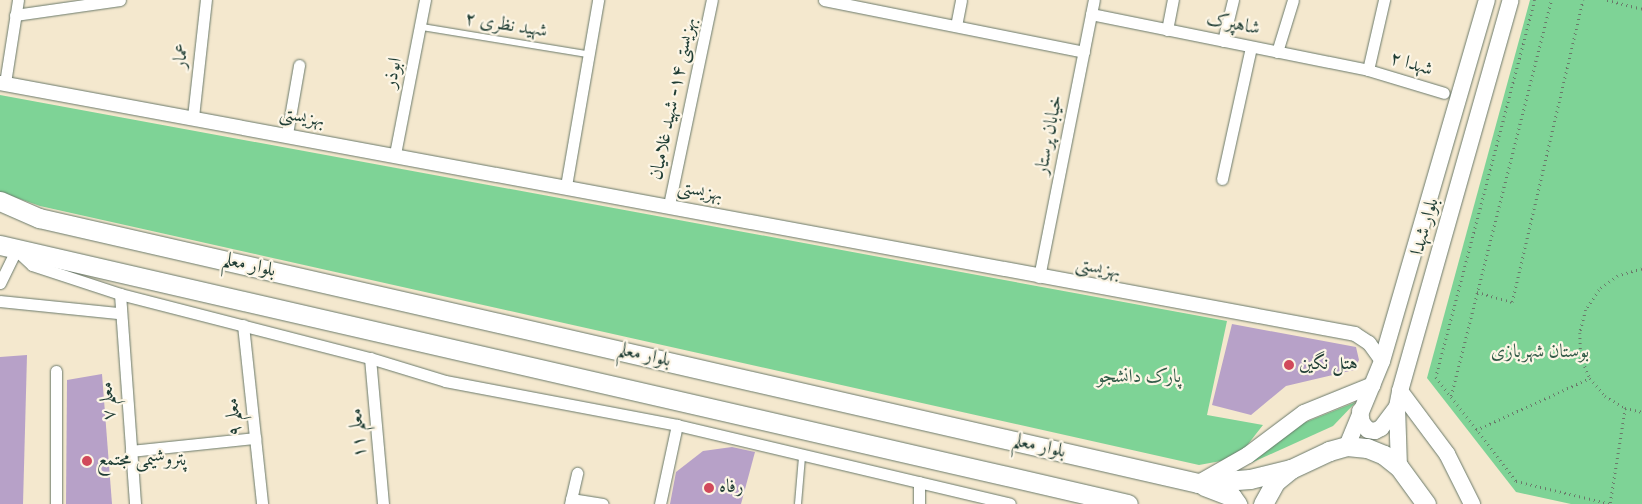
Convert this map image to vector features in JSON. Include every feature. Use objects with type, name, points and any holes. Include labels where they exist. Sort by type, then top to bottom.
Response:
[{"type":"main road","name":"بلوار شهدا","points":[[1347,446],[1382,361],[1487,0]]},
{"type":"main road","name":"بلوار شهدا","points":[[1399,467],[1399,399],[1510,0]]},
{"type":"main road","name":"بلوار معلم","points":[[0,201],[39,218],[1198,484],[1250,479],[1291,469]]},
{"type":"main road","name":"بلوار معلم","points":[[8,248],[53,255],[1128,504]]},
{"type":"main road","points":[[1198,484],[1248,455],[1304,413],[1373,385]]},
{"type":"main road","points":[[1360,411],[1362,423],[1368,430],[1375,431],[1382,428],[1399,399],[1446,454],[1472,504]]},
{"type":"main road","points":[[1263,504],[1276,480],[1291,469],[1329,451],[1347,446],[1376,452],[1399,467],[1426,504]]},
{"type":"main road","points":[[1198,484],[1232,497],[1237,504]]},
{"type":"street","points":[[2,83],[18,0]]},
{"type":"street","points":[[15,15],[120,0]]},
{"type":"street","name":"عمار","points":[[193,116],[206,0]]},
{"type":"street","name":"ابوذر","points":[[395,154],[422,27],[425,0]]},
{"type":"street","points":[[566,186],[586,54],[598,0]]},
{"type":"street","name":"بهزیستی ۱۴- شهید غلامیان","points":[[669,205],[712,0]]},
{"type":"street","points":[[824,0],[846,2],[1084,52]]},
{"type":"street","points":[[956,26],[961,0]]},
{"type":"street","name":"خیابان پرستار","points":[[1039,277],[1094,0]]},
{"type":"street","points":[[1167,30],[1173,0]]},
{"type":"street","points":[[1223,41],[1233,0]]},
{"type":"street","points":[[1277,52],[1293,0]]},
{"type":"street","points":[[1368,70],[1384,0]]},
{"type":"street","name":"شاهپرک","points":[[1091,14],[1368,70]]},
{"type":"street","points":[[1222,179],[1251,47]]},
{"type":"street","points":[[287,134],[299,65]]},
{"type":"street","name":"شهدا ۲","points":[[1368,70],[1444,93]]},
{"type":"street","name":"بهزیستی","points":[[2,83],[193,116],[669,205],[1039,277],[1355,334],[1369,343],[1382,361]]},
{"type":"street","points":[[0,284],[8,248],[32,265],[120,294],[370,358],[445,381],[676,425],[802,457],[1010,504]]},
{"type":"street","name":"معلم ۷","points":[[120,294],[119,313],[135,504]]},
{"type":"street","points":[[0,301],[119,313]]},
{"type":"street","name":"معلم ۹","points":[[243,326],[262,504]]},
{"type":"street","name":"معلم ۱۱","points":[[370,358],[383,504]]},
{"type":"street","points":[[56,371],[56,504]]},
{"type":"street","points":[[660,504],[676,425]]},
{"type":"street","points":[[131,451],[255,438]]},
{"type":"street","points":[[576,473],[570,501],[604,504]]},
{"type":"street","points":[[919,482],[919,504]]},
{"type":"lane","name":"شهید نظری ۲","points":[[422,27],[586,54]]},
{"type":"lane","points":[[798,504],[802,457]]},
{"type":"path","points":[[1535,0],[1436,377],[1516,481],[1611,504],[1625,408]]},
{"type":"path","points":[[1451,396],[1551,0]]},
{"type":"path","points":[[1477,292],[1512,302],[1583,0]]},
{"type":"path","points":[[1608,0],[1642,9]]},
{"type":"path","points":[[1642,269],[1618,276],[1599,290],[1586,310],[1580,341],[1581,356],[1590,378],[1605,396],[1625,408],[1642,412]]},
{"type":"path","points":[[1476,430],[1590,378]]},
{"type":"green space","name":"بوستان شهربازی","points":[[1530,0],[1642,0],[1642,504],[1571,504],[1516,492],[1427,378]]},
{"type":"green space","name":"پارک دانشجو","points":[[0,95],[1227,321],[1207,415],[1263,425],[1245,448],[1221,461],[1199,465],[40,206],[0,192]]},
{"type":"green space","points":[[1356,402],[1333,426],[1251,463],[1296,426]]},
{"type":"building","name":"هتل نگین","points":[[1232,324],[1356,347],[1359,360],[1354,370],[1286,386],[1251,415],[1212,405]]},
{"type":"building","points":[[27,355],[23,504],[0,504],[0,357]]},
{"type":"building","name":"پتروشیمی مجتمع","points":[[102,374],[112,504],[66,504],[67,380]]},
{"type":"building","name":"رفاه","points":[[732,447],[755,452],[741,504],[670,504],[676,472],[703,451]]},
{"type":"place","name":"هتل نگین","points":[[1289,365]]},
{"type":"place","name":"پتروشیمی مجتمع","points":[[87,461]]},
{"type":"place","name":"رفاه","points":[[709,488]]}]
